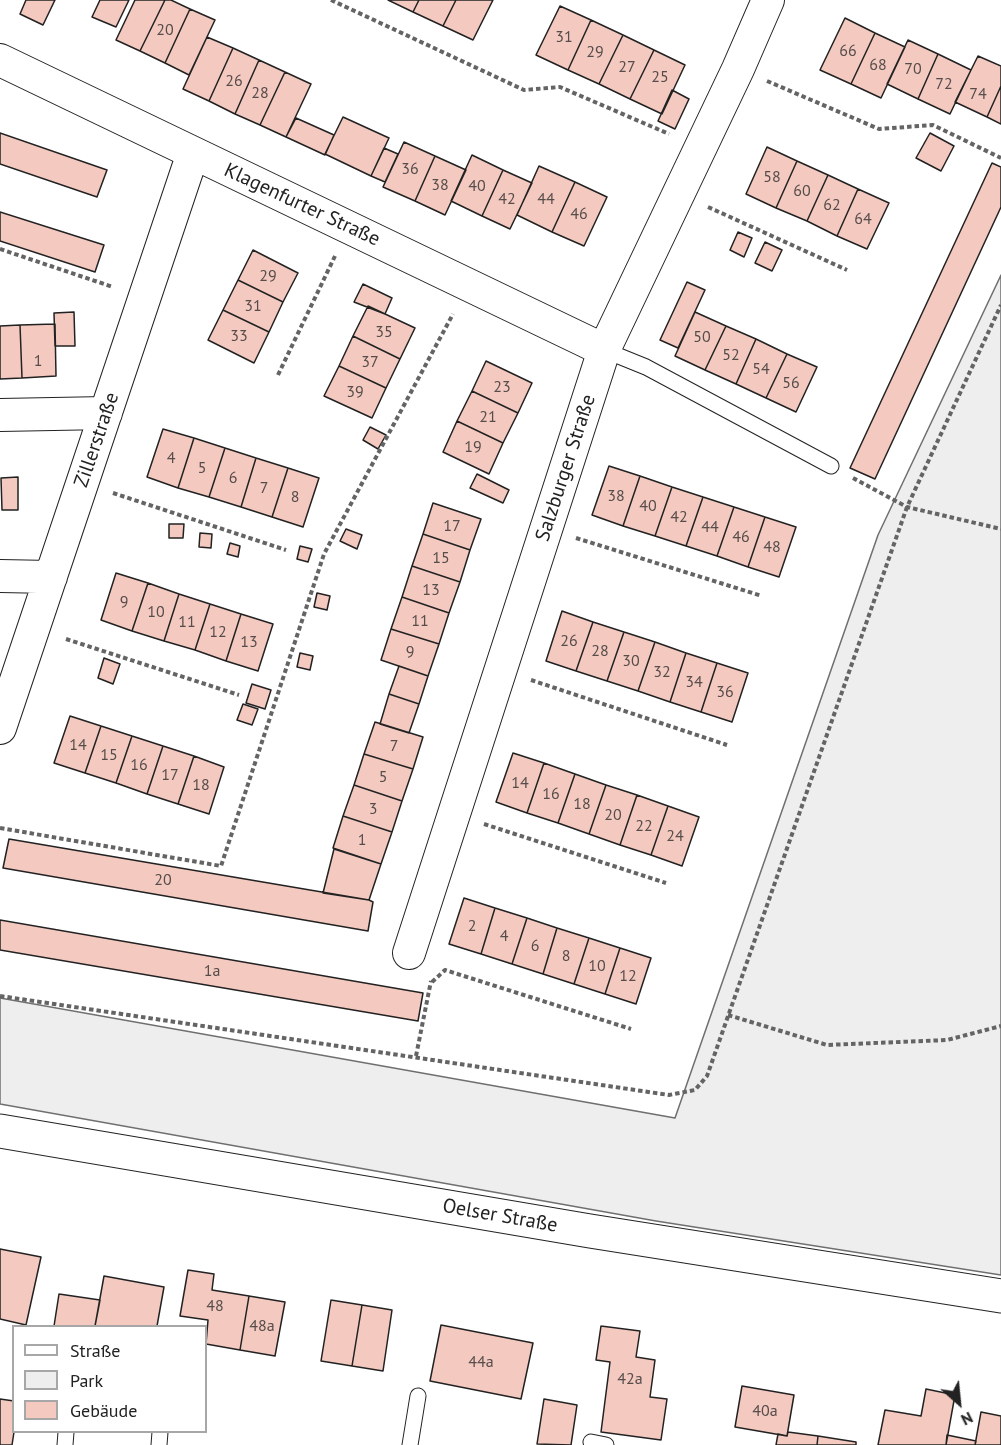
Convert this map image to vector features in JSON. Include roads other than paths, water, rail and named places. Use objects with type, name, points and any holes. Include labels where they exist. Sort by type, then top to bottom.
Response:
[{"type":"main road","name":"Oelser Straße","points":[[0,1131],[590,1231],[1001,1296]]},
{"type":"street","name":"Salzburger Straße","points":[[409,953],[604,350],[738,69],[765,1]]},
{"type":"street","name":"Klagenfurter Straße","points":[[0,60],[604,350]]},
{"type":"street","name":"Zillerstraße","points":[[0,728],[193,153]]},
{"type":"street","points":[[0,415],[106,413]]},
{"type":"street","points":[[0,576],[51,577]]},
{"type":"lane","points":[[604,350],[646,367],[831,466]]},
{"type":"lane","points":[[410,1445],[418,1396]]}]
